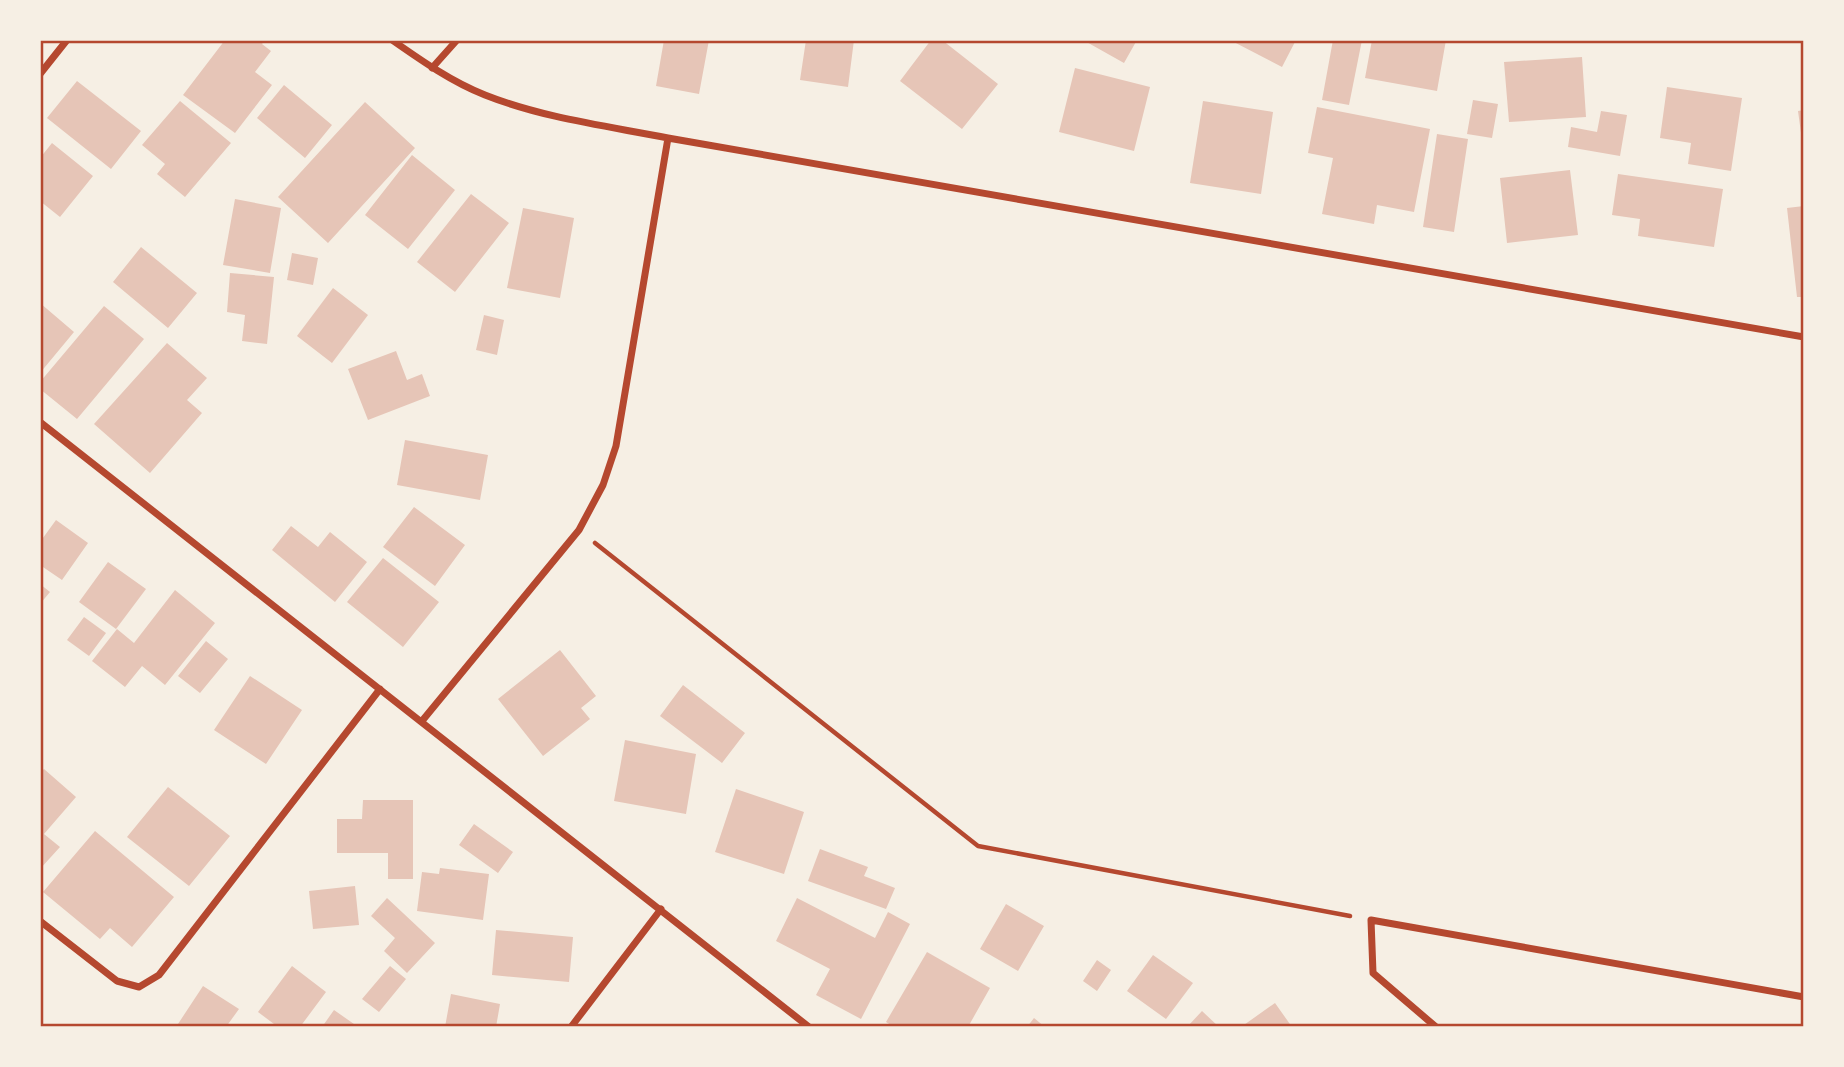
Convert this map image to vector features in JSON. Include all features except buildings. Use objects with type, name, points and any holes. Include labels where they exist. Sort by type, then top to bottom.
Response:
[{"type":"street","points":[[40,74],[67,40]]},
{"type":"street","points":[[393,40],[432,68],[484,95],[543,113],[668,138],[1804,337]]},
{"type":"street","points":[[432,68],[457,40]]},
{"type":"street","points":[[422,721],[579,530],[603,485],[616,446],[668,138]]},
{"type":"street","points":[[40,422],[809,1027]]},
{"type":"street","points":[[40,921],[117,981],[139,987],[159,975],[380,689]]},
{"type":"street","points":[[571,1027],[661,909]]},
{"type":"street","points":[[1436,1027],[1373,973],[1371,920],[1804,997]]},
{"type":"path","points":[[579,530],[978,846],[1371,920]]}]
